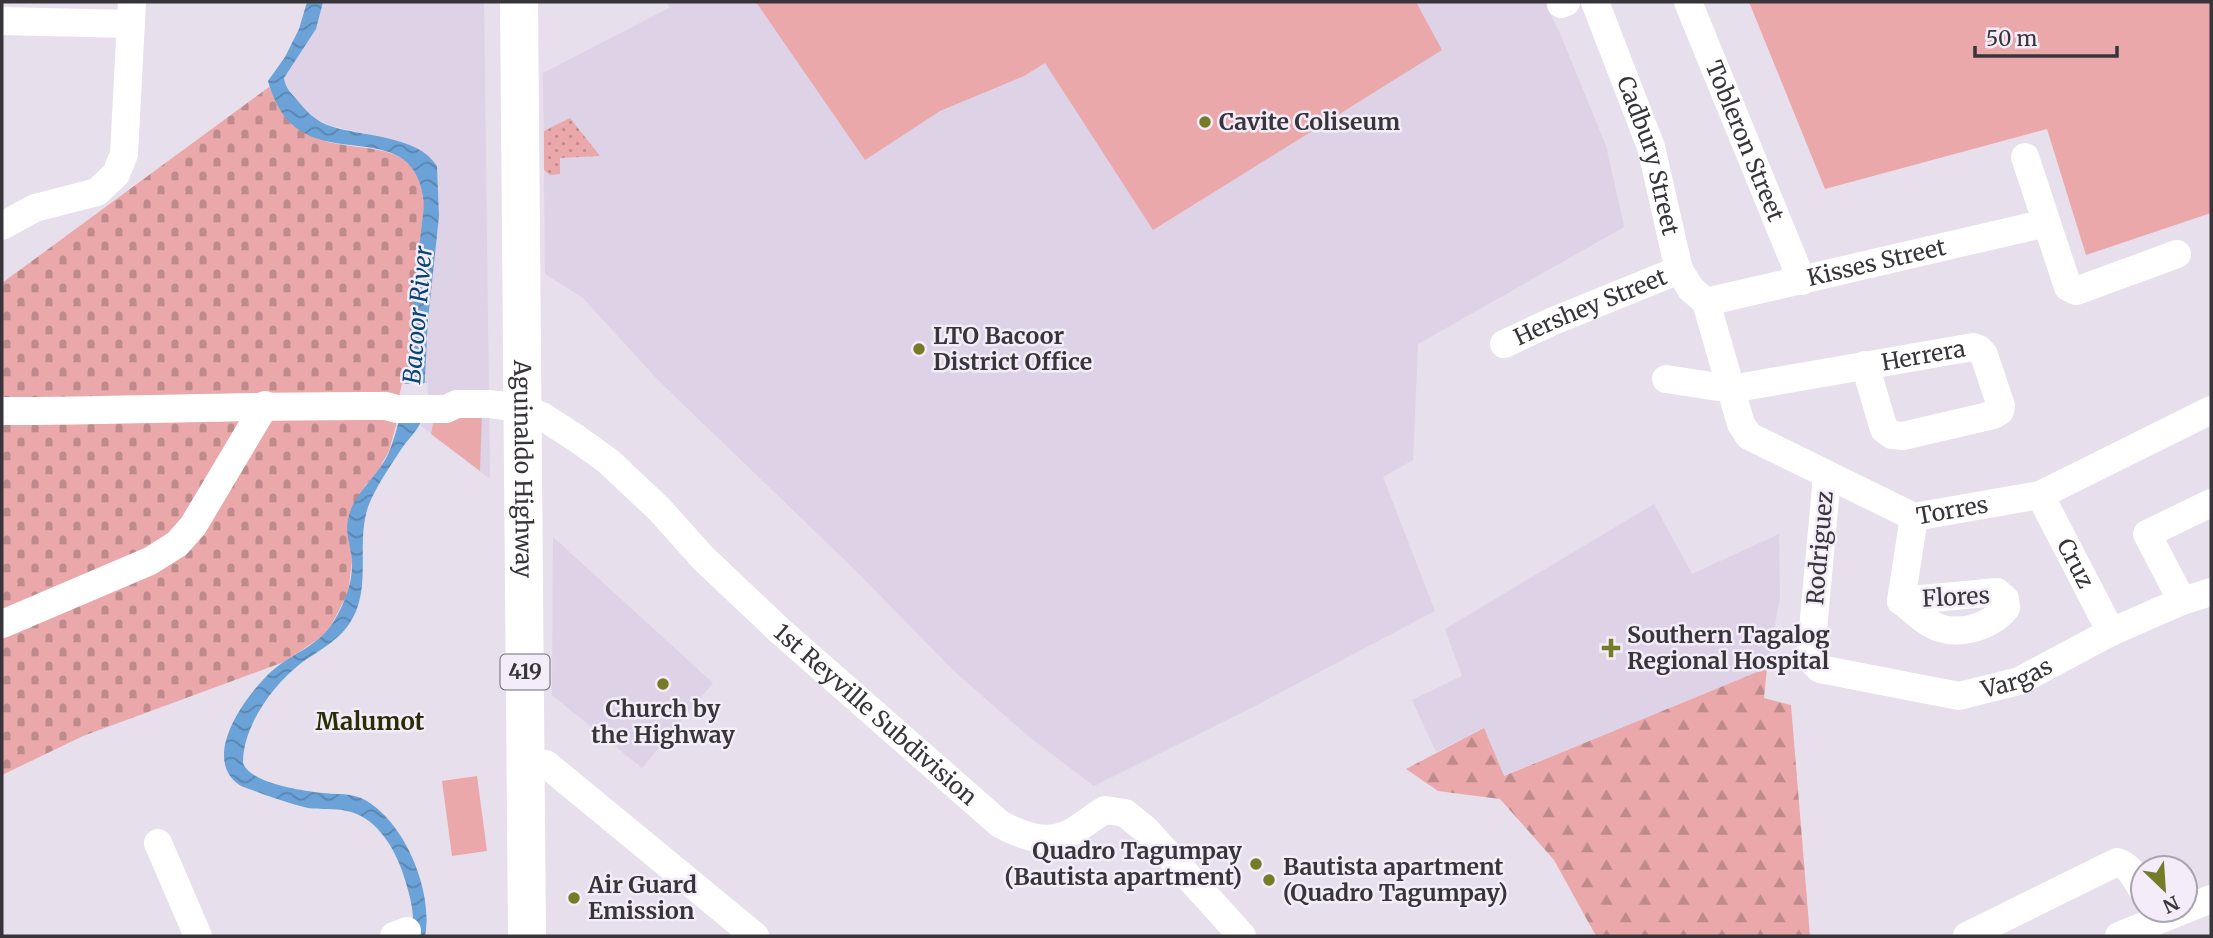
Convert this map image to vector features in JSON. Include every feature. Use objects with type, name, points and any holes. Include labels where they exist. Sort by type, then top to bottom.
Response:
[{"type":"highway","name":"Aguinaldo Highway","points":[[519,2],[527,936]]},
{"type":"street","name":"Cadbury Street","points":[[1595,2],[1651,147],[1679,270],[1691,289],[1706,302]]},
{"type":"street","name":"Tobleron Street","points":[[1688,2],[1802,281]]},
{"type":"street","points":[[2,21],[131,13],[124,154],[116,174],[97,192],[34,208],[2,226]]},
{"type":"street","points":[[2025,157],[2068,287],[2076,291],[2177,254]]},
{"type":"street","name":"Kisses Street","points":[[1706,302],[2046,223]]},
{"type":"street","name":"Hershey Street","points":[[1504,344],[1550,322],[1679,270]]},
{"type":"street","name":"Torres","points":[[1706,302],[1741,424],[1749,436],[1914,517],[2040,495],[2211,410]]},
{"type":"street","name":"Herrera","points":[[1731,390],[1865,365],[1973,347],[1984,355],[2001,406],[2000,411],[1993,415],[1903,436],[1892,435],[1884,429],[1865,365]]},
{"type":"street","points":[[1667,379],[1731,390]]},
{"type":"street","name":"1st Reyville Subdivision","points":[[2,411],[265,405],[490,404],[521,408],[542,416],[608,461],[779,630],[1000,824],[1019,835],[1044,839],[1069,834],[1105,810],[1125,813],[1146,830],[1241,936]]},
{"type":"street","points":[[2,624],[150,561],[177,544],[193,526],[265,405]]},
{"type":"street","name":"Rodriguez","points":[[1814,662],[1811,651],[1827,476]]},
{"type":"street","name":"Cruz","points":[[2040,495],[2111,632]]},
{"type":"street","points":[[2182,601],[2147,534],[2211,503]]},
{"type":"street","name":"Flores","points":[[1901,601],[1914,517]]},
{"type":"street","name":"Vargas","points":[[1814,662],[1820,669],[1959,696],[2019,681],[2111,632],[2182,601],[2211,592]]},
{"type":"street","points":[[527,765],[546,764],[755,936]]},
{"type":"street","points":[[158,843],[198,936]]},
{"type":"street","points":[[1967,936],[2118,862],[2129,869]]},
{"type":"street","points":[[2119,936],[2141,924]]},
{"type":"shaded area","points":[[323,2],[484,2],[490,479],[421,426],[431,280],[439,216],[437,166],[433,160],[400,142],[328,125],[313,117],[284,83],[284,78],[316,29]]},
{"type":"shaded area","points":[[667,2],[1545,2],[1606,146],[1624,227],[1418,344],[1413,460],[1383,477],[1435,611],[1255,706],[1094,786],[1028,736],[953,670],[855,570],[658,380],[583,298],[545,274],[543,73],[669,8]]},
{"type":"shaded area","name":"Southern Tagalog Regional Hospital","points":[[1654,504],[1692,574],[1779,534],[1780,597],[1767,668],[1503,776],[1484,728],[1436,752],[1412,700],[1462,676],[1445,629]]},
{"type":"shaded area","points":[[553,537],[713,683],[642,768],[552,695]]},
{"type":"green space","name":"Cavite Coliseum","points":[[756,2],[1416,2],[1442,50],[1153,230],[1045,63],[1024,76],[940,111],[865,160]]},
{"type":"green space","points":[[1749,2],[2211,2],[2211,213],[2086,255],[2047,129],[1825,189]]},
{"type":"green space","points":[[269,87],[283,108],[323,140],[378,150],[404,160],[414,170],[424,205],[406,382],[389,451],[378,471],[365,486],[348,518],[352,561],[348,593],[327,633],[284,662],[83,736],[2,775],[2,283]]},
{"type":"green space","points":[[570,118],[600,156],[560,158],[560,174],[550,175],[544,170],[544,131]]},
{"type":"green space","points":[[482,413],[480,471],[431,434],[435,414]]},
{"type":"green space","points":[[1767,668],[1764,698],[1791,705],[1810,936],[1596,936],[1554,860],[1500,799],[1438,791],[1406,769],[1484,728],[1504,776]]},
{"type":"green space","points":[[477,776],[487,851],[452,856],[442,781]]},
{"type":"water","name":"Bacoor River","points":[[307,2],[323,2],[316,29],[284,78],[291,93],[308,112],[327,125],[402,142],[428,156],[437,166],[439,216],[428,320],[423,416],[382,478],[368,507],[364,522],[362,584],[355,613],[337,638],[300,664],[270,695],[248,735],[243,763],[247,770],[263,780],[295,789],[356,796],[376,808],[403,839],[420,878],[427,918],[425,936],[411,936],[413,923],[410,896],[398,860],[386,838],[369,821],[347,811],[300,806],[241,786],[229,774],[224,760],[225,743],[231,726],[251,694],[273,670],[314,643],[328,629],[342,607],[352,569],[348,519],[355,501],[389,452],[398,424],[406,381],[424,205],[417,176],[403,159],[384,151],[315,138],[295,127],[278,106],[268,81],[285,57],[299,29]]},
{"type":"pier","points":[[428,383],[427,412],[394,418],[402,384]]},
{"type":"place","name":"Cavite Coliseum","points":[[1205,122]]},
{"type":"place","name":"LTO Bacoor District Office","points":[[919,349]]},
{"type":"place","name":"Southern Tagalog Regional Hospital","points":[[1611,648]]},
{"type":"place","name":"Church by the Highway","points":[[663,684]]},
{"type":"place","name":"Quadro Tagumpay (Bautista apartment)","points":[[1256,864]]},
{"type":"place","name":"Bautista apartment (Quadro Tagumpay)","points":[[1269,880]]},
{"type":"place","name":"Air Guard Emission","points":[[574,898]]},
{"type":"district","name":"Malumot","points":[[370,722]]}]
